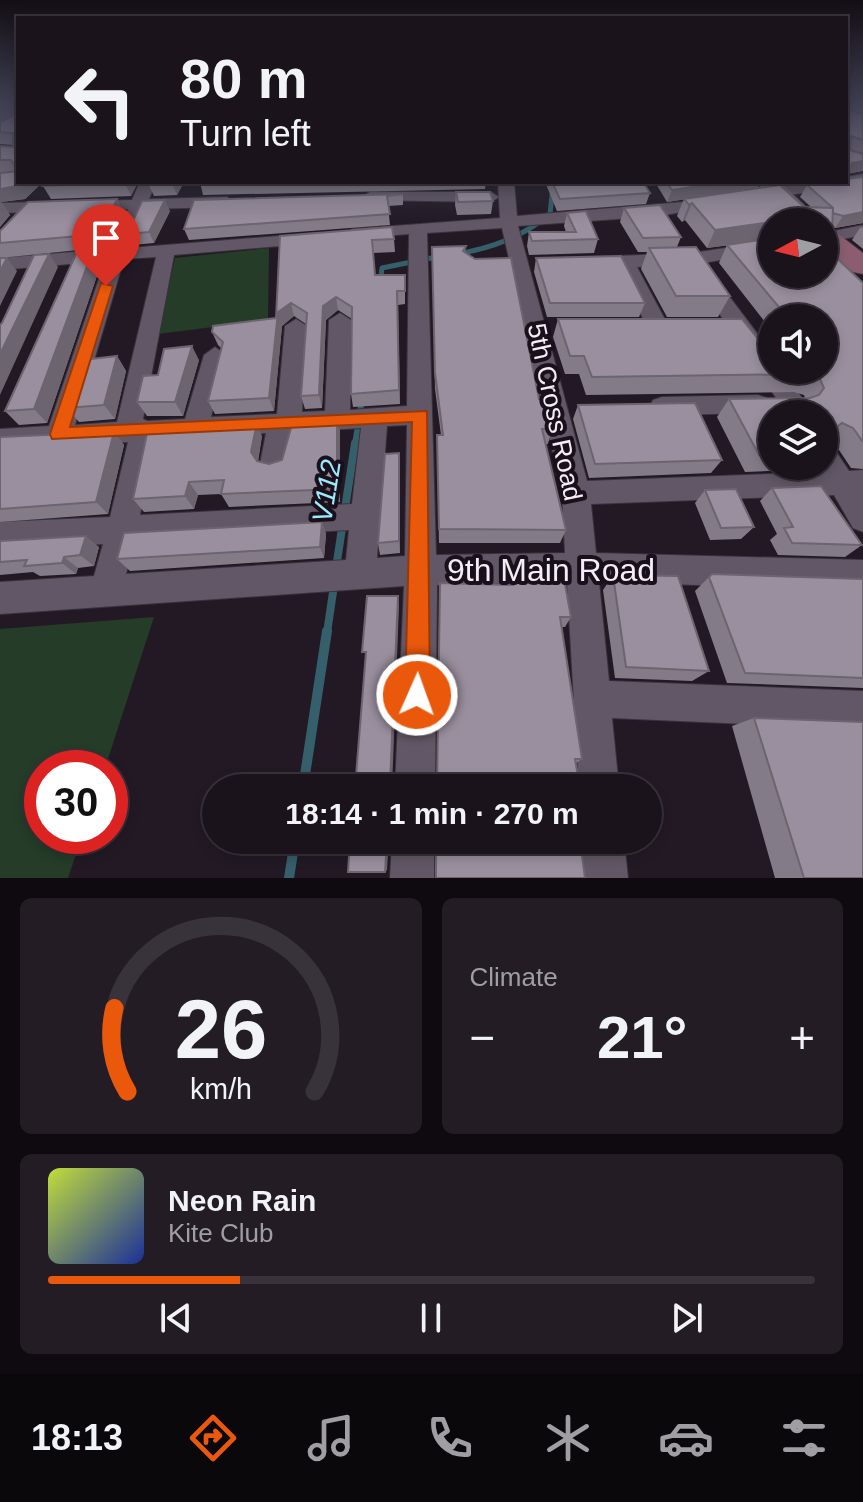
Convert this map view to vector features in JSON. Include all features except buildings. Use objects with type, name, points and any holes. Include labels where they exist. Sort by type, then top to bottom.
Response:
[{"type":"main road","points":[[772,187],[794,208]]},
{"type":"main road","points":[[838,246],[863,266]]},
{"type":"street","points":[[59,434],[116,256],[135,205],[147,184]]},
{"type":"street","points":[[372,232],[366,192],[521,209],[660,211],[772,187],[816,184]]},
{"type":"street","points":[[9,229],[45,191]]},
{"type":"street","points":[[649,192],[758,352]]},
{"type":"street","points":[[0,208],[135,205],[236,198]]},
{"type":"street","points":[[0,264],[34,262],[72,266],[116,256],[418,228],[521,209]]},
{"type":"street","name":"5th Cross Road","points":[[521,209],[521,265],[544,327],[565,407],[576,493],[598,774]]},
{"type":"street","points":[[415,774],[421,570],[418,228]]},
{"type":"street","points":[[838,232],[863,230]]},
{"type":"street","points":[[566,264],[692,259],[758,248]]},
{"type":"street","points":[[106,591],[141,454],[135,429],[166,252]]},
{"type":"street","points":[[23,286],[34,262]]},
{"type":"street","points":[[625,262],[658,327]]},
{"type":"street","points":[[340,320],[358,418],[351,517],[343,575]]},
{"type":"street","points":[[274,464],[278,436],[289,422],[296,326]]},
{"type":"street","points":[[627,327],[685,327]]},
{"type":"street","points":[[712,327],[739,327]]},
{"type":"street","points":[[196,426],[215,355]]},
{"type":"street","points":[[636,406],[758,408]]},
{"type":"street","points":[[2,429],[59,434],[421,415]]},
{"type":"street","points":[[838,468],[852,483],[863,519]]},
{"type":"street","points":[[576,493],[852,483]]},
{"type":"street","points":[[0,536],[351,517]]},
{"type":"street","name":"9th Main Road","points":[[0,598],[421,570],[580,567],[863,575]]},
{"type":"street","points":[[593,699],[863,710]]},
{"type":"street","points":[[412,878],[413,854]]},
{"type":"street","points":[[604,854],[606,878]]},
{"type":"green space","points":[[269,248],[268,320],[158,334],[175,258]]},
{"type":"green space","points":[[154,617],[111,750],[24,750],[24,854],[76,854],[68,878],[0,878],[0,629]]},
{"type":"waterway","name":"V112","points":[[552,188],[553,184]]},
{"type":"waterway","name":"V112","points":[[457,254],[506,240],[539,222],[550,214],[553,186]]},
{"type":"waterway","name":"V112","points":[[380,284],[382,268],[441,256]]},
{"type":"waterway","name":"V112","points":[[355,445],[362,399]]},
{"type":"waterway","name":"V112","points":[[336,568],[355,443]]},
{"type":"waterway","name":"V112","points":[[327,633],[334,585]]},
{"type":"waterway","name":"V112","points":[[305,774],[327,631]]},
{"type":"waterway","name":"V112","points":[[289,878],[293,854]]},
{"type":"route","points":[[106,286],[59,434],[421,415],[417,695]]}]
